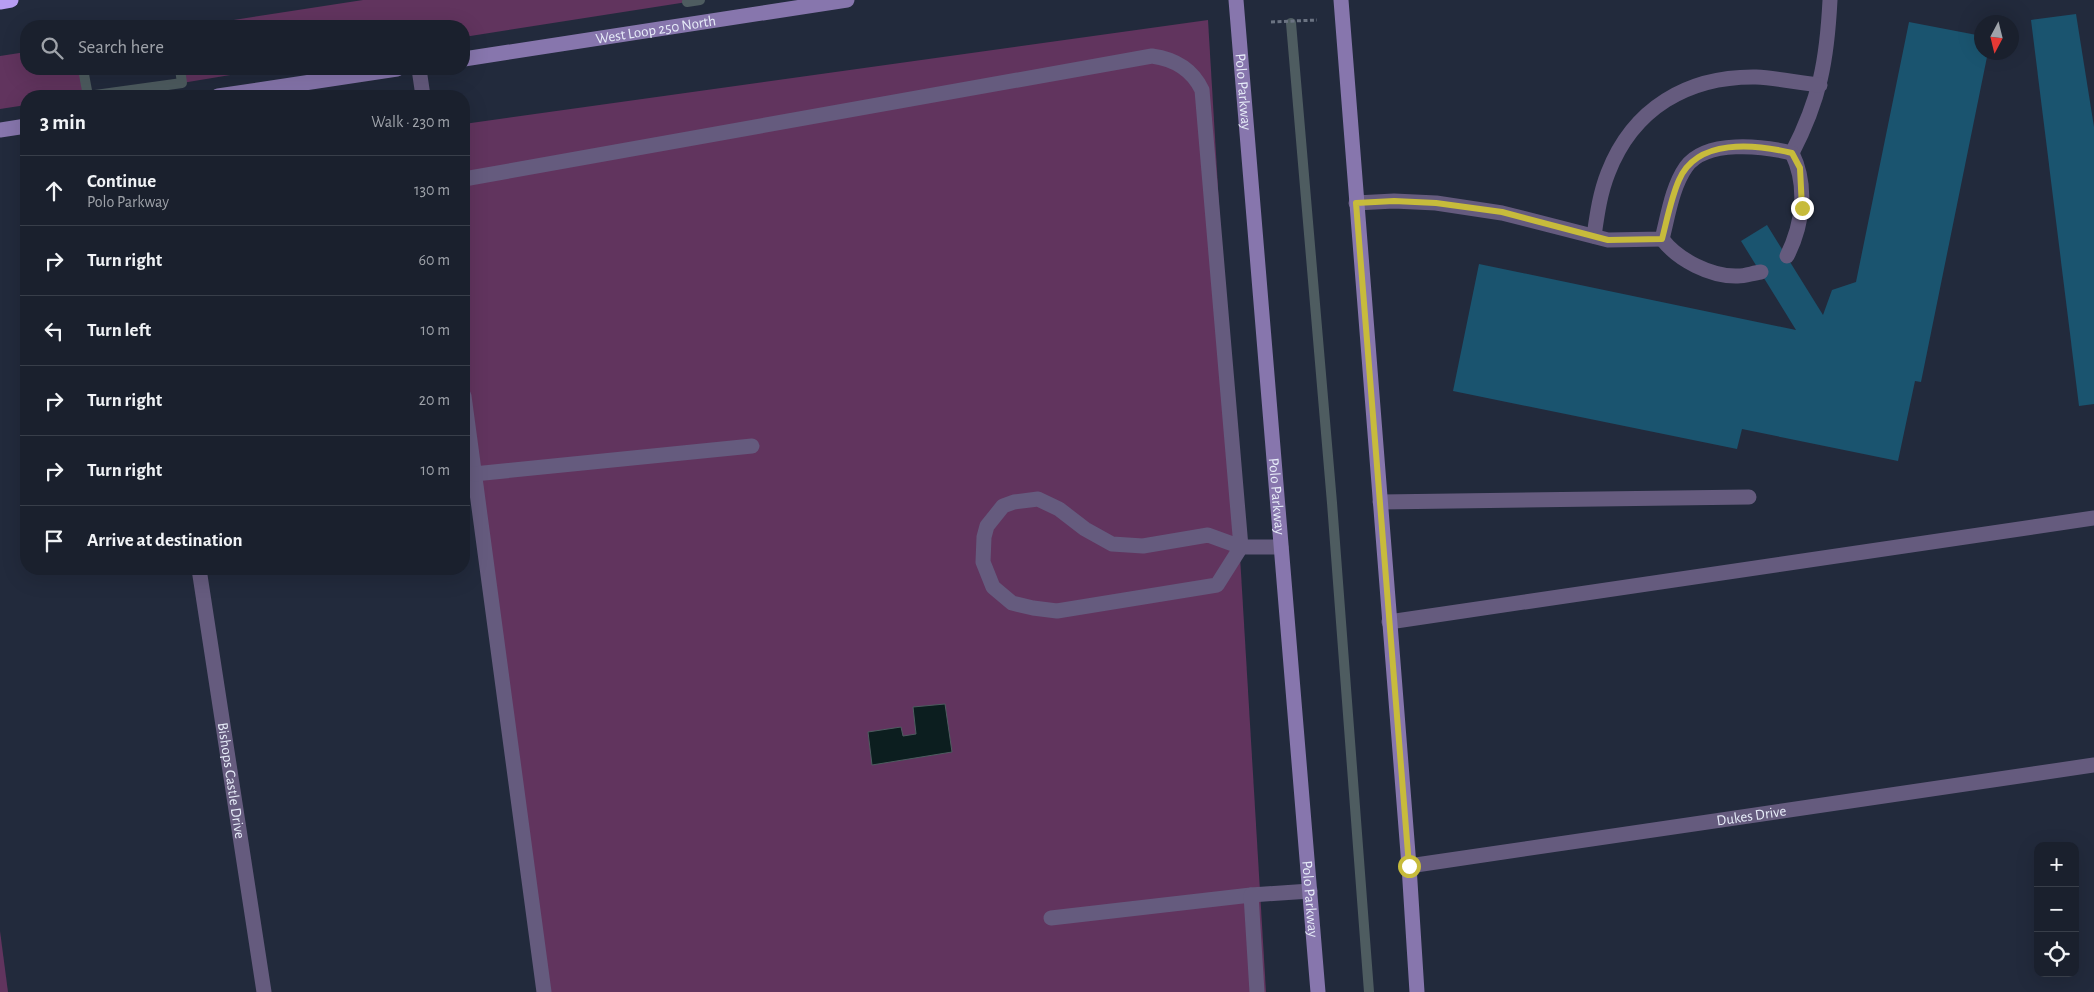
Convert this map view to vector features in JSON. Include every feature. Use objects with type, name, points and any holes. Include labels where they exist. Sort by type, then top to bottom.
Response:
[{"type":"highway","points":[[0,2],[11,0]]},
{"type":"street","name":"West Loop 250 North","points":[[470,58],[847,0]]},
{"type":"street","name":"Polo Parkway","points":[[1236,0],[1318,992]]},
{"type":"street","points":[[1341,0],[1409,866],[1417,992]]},
{"type":"street","points":[[1792,153],[1806,125],[1820,85],[1828,34],[1830,0]]},
{"type":"street","points":[[470,178],[1152,56],[1166,58],[1182,66],[1196,78],[1202,90],[1241,547],[1218,585],[1057,611],[1012,603],[993,587],[983,562],[984,537],[987,526],[1003,506],[1014,502],[1038,499],[1059,509],[1084,529],[1112,544],[1143,546],[1208,536],[1241,547],[1281,547]]},
{"type":"street","points":[[258,90],[358,75]]},
{"type":"street","points":[[420,75],[422,90]]},
{"type":"street","points":[[1594,236],[1607,174],[1621,145],[1634,127],[1651,110],[1679,91],[1713,82],[1756,77],[1820,85]]},
{"type":"street","points":[[0,130],[20,127]]},
{"type":"street","points":[[1662,239],[1678,180],[1687,165],[1702,154],[1718,148],[1774,149],[1792,153],[1800,168],[1802,208],[1795,239],[1787,256]]},
{"type":"street","points":[[1356,203],[1394,201],[1436,203],[1502,212],[1608,240],[1662,239]]},
{"type":"street","points":[[1662,239],[1670,250],[1697,266],[1721,274],[1738,276],[1761,272]]},
{"type":"street","points":[[470,443],[544,992]]},
{"type":"street","points":[[474,474],[752,446]]},
{"type":"street","points":[[1380,502],[1749,497]]},
{"type":"street","points":[[1389,622],[2094,518]]},
{"type":"street","name":"Bishops Castle Drive","points":[[200,575],[264,992]]},
{"type":"street","name":"Dukes Drive","points":[[1409,866],[2094,765]]},
{"type":"street","points":[[1051,918],[1310,891]]},
{"type":"street","points":[[1251,896],[1257,992]]},
{"type":"path","points":[[1272,22],[1318,20]]},
{"type":"shaded area","points":[[363,0],[700,0],[470,36],[470,20],[234,20]]},
{"type":"shaded area","points":[[1208,20],[1266,992],[542,992],[470,427],[470,123]]},
{"type":"shaded area","points":[[20,53],[20,75],[84,75],[87,90],[20,90],[20,106],[0,109],[0,56]]},
{"type":"shaded area","points":[[181,75],[230,75],[182,83]]},
{"type":"shaded area","points":[[945,704],[952,752],[872,765],[868,732],[901,727],[903,736],[916,734],[913,707]]},
{"type":"shaded area","points":[[0,931],[8,992],[0,992]]},
{"type":"building","points":[[2076,14],[2094,127],[2094,404],[2079,406],[2031,20]]},
{"type":"building","points":[[1909,22],[1974,34],[1974,60],[1986,60],[1921,382],[1915,381],[1898,461],[1742,429],[1737,449],[1453,391],[1479,264],[1796,330],[1741,241],[1767,225],[1823,315],[1832,290],[1856,282]]},
{"type":"waterway","points":[[687,2],[700,0]]},
{"type":"waterway","points":[[1291,23],[1332,503],[1369,992]]},
{"type":"waterway","points":[[84,75],[87,90]]},
{"type":"waterway","points":[[131,90],[182,83],[181,75]]},
{"type":"route","points":[[1409,866],[1356,203],[1394,201],[1436,203],[1502,212],[1571,232],[1608,240],[1662,239],[1678,180],[1687,165],[1702,154],[1718,148],[1737,148],[1774,149],[1792,153],[1800,168],[1802,208]]}]
